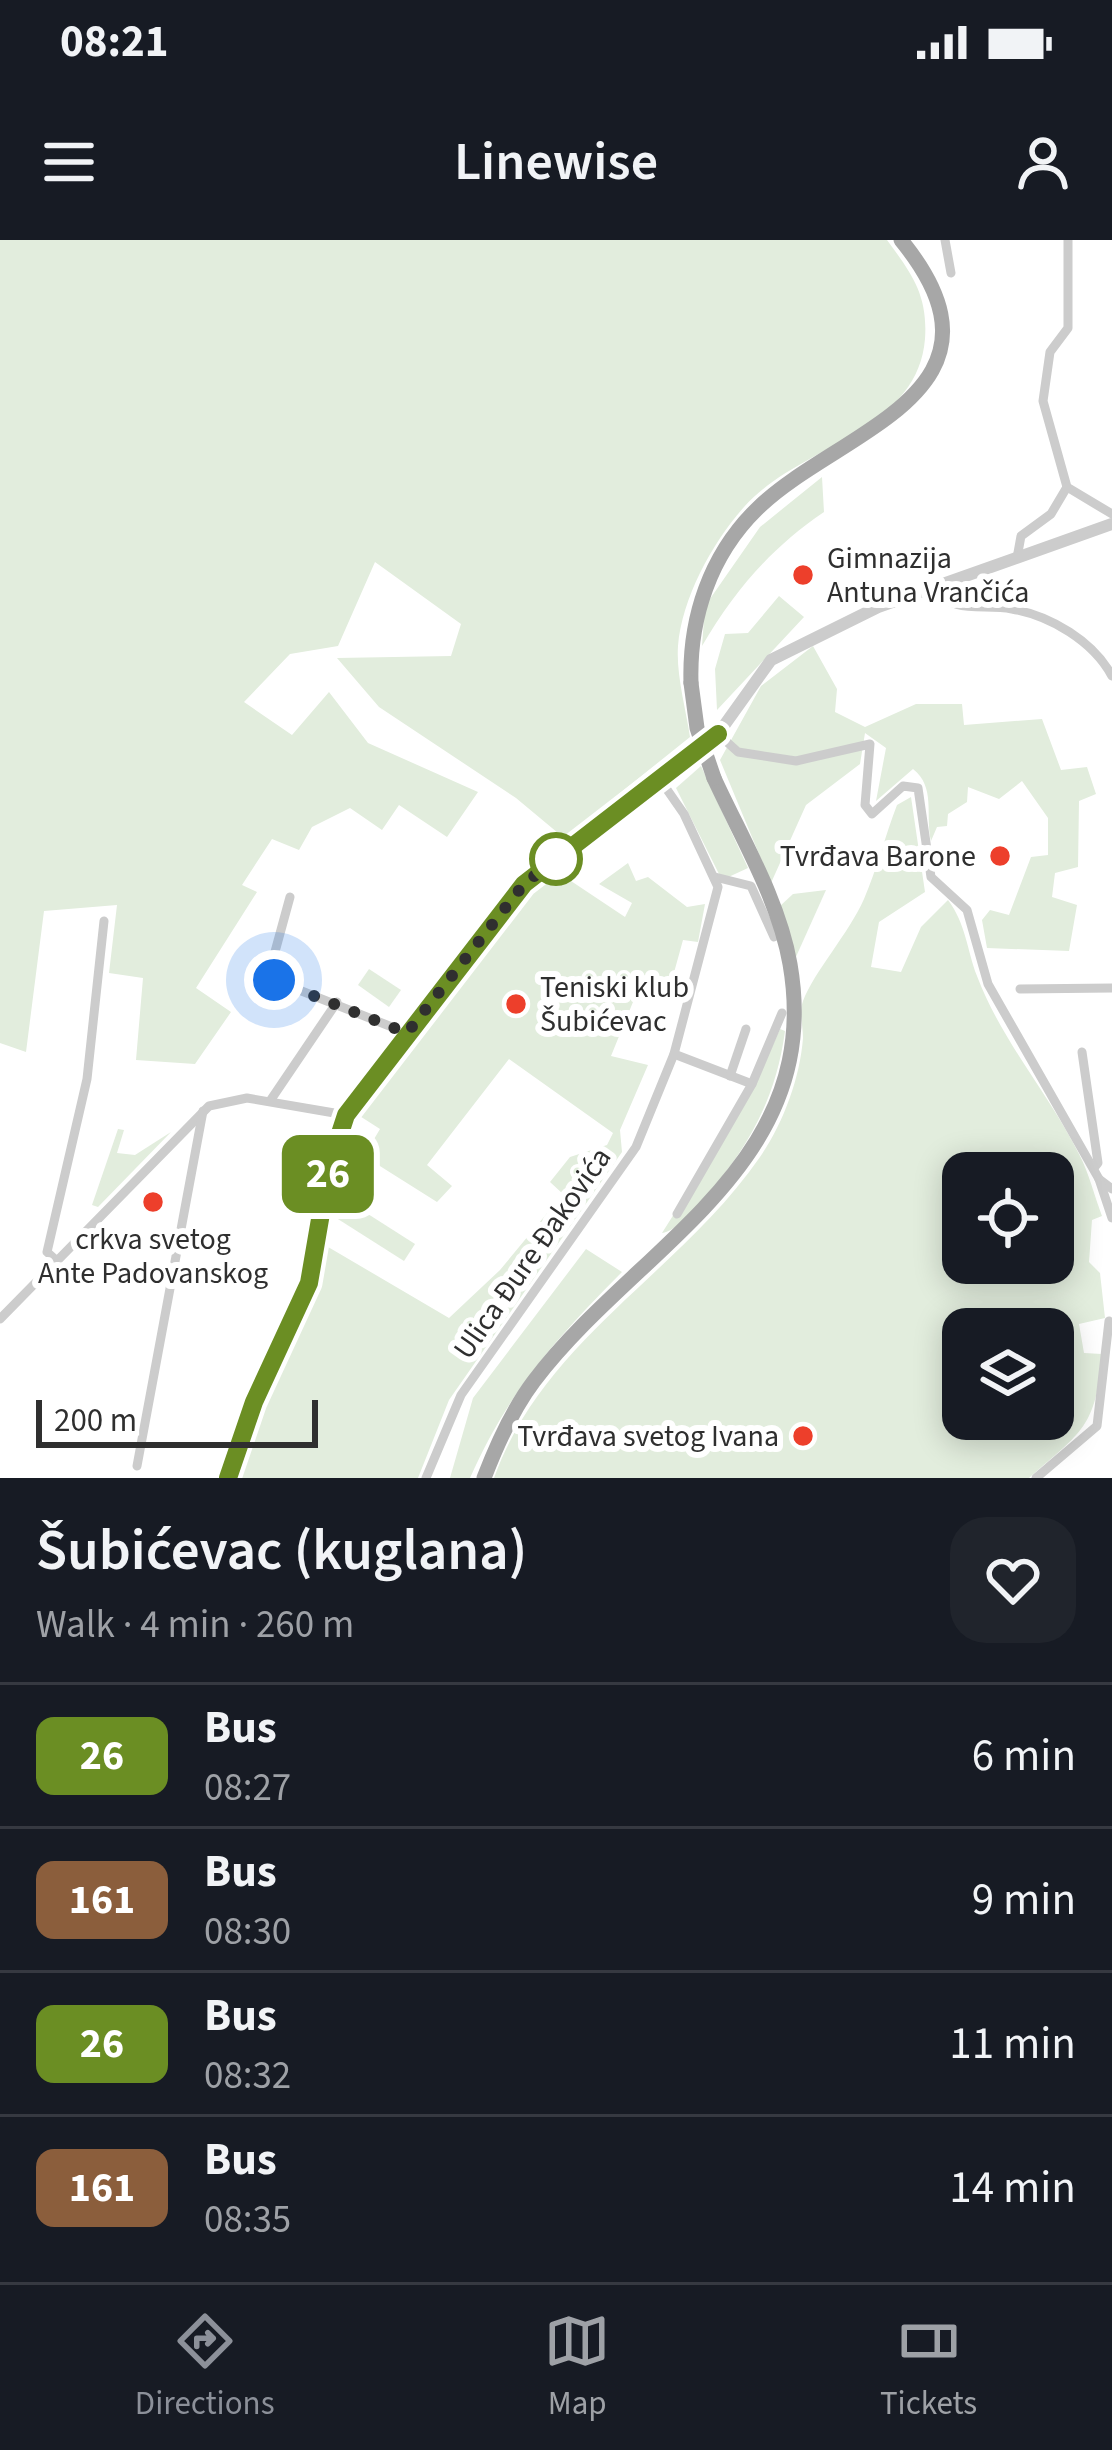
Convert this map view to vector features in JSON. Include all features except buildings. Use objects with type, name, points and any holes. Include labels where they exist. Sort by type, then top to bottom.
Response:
[{"type":"main road","points":[[484,1478],[533,1382],[753,1153],[787,1078],[790,962],[766,891],[698,728],[691,683],[701,602],[744,523],[806,470],[892,419],[927,378],[938,344],[936,302],[930,282],[901,240]]},
{"type":"street","points":[[945,240],[951,273]]},
{"type":"street","points":[[1068,240],[1068,328],[1050,352],[1043,401],[1067,487],[1112,514]]},
{"type":"street","points":[[1017,558],[1021,536],[1051,514],[1067,487]]},
{"type":"street","points":[[228,1478],[254,1402],[309,1283],[329,1167],[346,1115],[524,884],[718,734],[772,660],[862,614],[1112,524]]},
{"type":"street","points":[[932,587],[945,600],[967,609],[1016,609],[1050,622],[1100,655],[1112,676]]},
{"type":"street","points":[[718,734],[738,752],[796,761],[870,744],[867,811],[877,814],[908,784],[918,788],[931,878],[964,905],[988,984],[1096,1173],[1112,1218]]},
{"type":"street","points":[[661,781],[715,877],[751,886],[774,937]]},
{"type":"street","name":"Ulica Đure Đakovića","points":[[426,1478],[461,1395],[635,1147],[674,1054],[717,892],[715,877]]},
{"type":"street","points":[[290,897],[270,970],[274,980],[407,1033]]},
{"type":"street","points":[[56,1260],[47,1252],[87,1079],[104,921]]},
{"type":"street","points":[[1020,989],[1112,988]]},
{"type":"street","points":[[270,1101],[337,1002]]},
{"type":"street","points":[[677,1214],[752,1084],[782,1013]]},
{"type":"street","points":[[730,1076],[746,1029]]},
{"type":"street","points":[[1082,1052],[1096,1173]]},
{"type":"street","points":[[674,1054],[752,1084]]},
{"type":"street","points":[[0,1319],[203,1111],[237,1098],[346,1115]]},
{"type":"street","points":[[137,1466],[203,1111]]},
{"type":"street","points":[[1096,1173],[1112,1189]]},
{"type":"street","points":[[1036,1478],[1096,1426],[1108,1321]]},
{"type":"green space","points":[[0,240],[887,240],[917,286],[925,339],[917,371],[879,417],[767,486],[732,521],[700,572],[681,628],[678,669],[690,737],[564,838],[516,798],[379,707],[337,658],[451,656],[461,624],[375,562],[338,646],[290,654],[244,702],[292,735],[329,692],[368,743],[478,792],[447,837],[399,805],[382,830],[350,808],[312,827],[299,850],[272,839],[242,885],[257,892],[196,988],[231,1012],[195,1064],[136,1060],[143,978],[109,973],[117,905],[44,911],[26,1052],[0,1043]]},
{"type":"green space","points":[[822,477],[824,512],[756,572],[702,646],[705,606],[760,527]]},
{"type":"green space","points":[[779,596],[804,617],[717,710],[715,669],[725,634],[748,633]]},
{"type":"green space","points":[[813,646],[837,689],[835,712],[865,727],[916,704],[962,704],[964,725],[1042,719],[1061,770],[1087,767],[1096,794],[1079,801],[1078,867],[1055,873],[1052,897],[1077,905],[1069,951],[987,948],[982,920],[990,910],[1009,915],[1031,857],[1048,855],[1048,818],[1022,781],[999,799],[968,787],[967,802],[948,814],[947,826],[937,827],[931,841],[925,784],[913,769],[876,801],[886,748],[865,733],[860,764],[806,805],[771,883],[720,760],[761,686]]},
{"type":"green space","points":[[701,766],[748,868],[722,880],[676,788]]},
{"type":"green space","points":[[911,797],[925,892],[879,922],[871,967],[901,972],[921,927],[948,900],[987,1000],[1079,1154],[1102,1216],[1092,1220],[1089,1262],[1100,1273],[1105,1318],[1079,1324],[1084,1353],[1102,1354],[1096,1398],[1083,1426],[1074,1438],[1074,1308],[942,1308],[942,1440],[1072,1440],[1029,1478],[494,1478],[516,1429],[545,1386],[615,1309],[692,1237],[760,1157],[789,1100],[798,1069],[803,1001],[864,899],[897,805]]},
{"type":"green space","points":[[628,863],[636,881],[648,877],[687,907],[705,904],[698,942],[683,940],[670,987],[644,975],[611,1056],[648,1065],[620,1130],[622,1152],[449,1400],[418,1478],[236,1478],[256,1418],[306,1305],[323,1244],[449,1318],[500,1270],[563,1194],[550,1182],[570,1157],[607,1145],[613,1133],[509,1059],[427,1165],[452,1186],[437,1202],[364,1156],[380,1129],[355,1113],[518,902],[556,871],[625,917],[632,903],[599,884]]},
{"type":"green space","points":[[826,890],[795,959],[779,907],[793,894]]},
{"type":"green space","points":[[369,969],[401,990],[389,1007],[358,985]]},
{"type":"green space","points":[[780,1029],[785,1031],[775,1079],[747,1141],[695,1209],[662,1233],[754,1087]]},
{"type":"green space","points":[[118,1129],[124,1130],[117,1153],[135,1155],[171,1132],[98,1207],[92,1205]]},
{"type":"green space","points":[[335,1193],[415,1244],[404,1261],[330,1214]]},
{"type":"green space","points":[[586,1249],[622,1272],[575,1320],[518,1392],[470,1478],[450,1478],[473,1398]]},
{"type":"bus line","name":"26","points":[[228,1478],[254,1402],[309,1283],[329,1167],[346,1115],[524,884],[718,734]]},
{"type":"place","name":"Gimnazija Antuna Vrančića","points":[[803,575]]},
{"type":"place","name":"Tvrđava Barone","points":[[1000,856]]},
{"type":"place","name":"Teniski klub Šubićevac","points":[[516,1004]]},
{"type":"place","name":"crkva svetog Ante Padovanskog","points":[[153,1202]]},
{"type":"place","name":"Tvrđava svetog Ivana","points":[[803,1436]]},
{"type":"route","points":[[274,980],[407,1033],[524,884],[556,859]]}]
